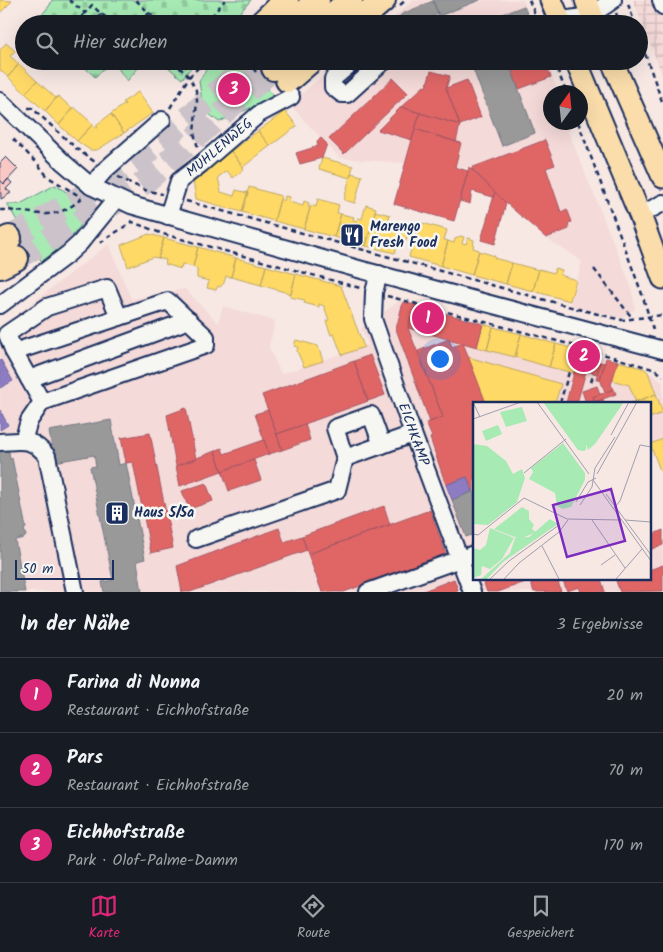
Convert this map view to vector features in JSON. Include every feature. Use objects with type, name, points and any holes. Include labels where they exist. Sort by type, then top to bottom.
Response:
[{"type":"highway","points":[[270,15],[286,0]]},
{"type":"highway","points":[[301,15],[316,0]]},
{"type":"highway","points":[[333,15],[350,0]]},
{"type":"highway","points":[[366,15],[383,0]]},
{"type":"main road","points":[[580,70],[640,215],[663,278]]},
{"type":"main road","points":[[616,70],[663,177]]},
{"type":"street","points":[[591,12],[613,0]]},
{"type":"street","points":[[661,0],[663,6]]},
{"type":"street","points":[[344,70],[333,79],[333,86],[342,94],[347,94],[373,70]]},
{"type":"street","name":"MÜHLENWEG","points":[[168,216],[179,181],[259,114],[284,76]]},
{"type":"street","points":[[0,101],[64,163],[88,194],[116,199],[168,216],[663,350]]},
{"type":"street","points":[[88,194],[105,170],[162,120]]},
{"type":"street","points":[[0,305],[68,254],[80,243],[116,199]]},
{"type":"street","points":[[640,215],[663,203]]},
{"type":"street","name":"EICHKAMP","points":[[379,274],[374,292],[373,319],[413,434],[472,592]]},
{"type":"street","points":[[42,402],[14,352],[7,334],[47,307],[107,288],[119,317]]},
{"type":"street","points":[[14,352],[168,300],[206,338],[206,345],[42,402],[29,422],[23,441]]},
{"type":"street","points":[[29,379],[189,320]]},
{"type":"street","points":[[196,539],[337,490],[346,458],[335,428],[371,415],[382,445]]},
{"type":"street","points":[[346,458],[413,434]]},
{"type":"street","points":[[0,442],[23,441],[36,444],[47,456],[75,592]]},
{"type":"street","points":[[368,592],[473,554]]},
{"type":"path","points":[[69,0],[84,13],[92,5],[101,14]]},
{"type":"path","points":[[136,0],[152,15]]},
{"type":"path","points":[[213,15],[225,0]]},
{"type":"path","points":[[529,0],[551,15]]},
{"type":"path","points":[[626,0],[632,15]]},
{"type":"path","points":[[648,62],[663,104]]},
{"type":"path","points":[[182,70],[189,77],[196,90],[197,101],[194,133],[201,164]]},
{"type":"path","points":[[162,120],[189,77],[196,70]]},
{"type":"path","points":[[557,70],[563,85]]},
{"type":"path","points":[[32,108],[77,150],[105,170],[131,184],[622,320],[663,315]]},
{"type":"path","points":[[581,130],[642,294],[648,316]]},
{"type":"path","points":[[13,139],[54,182],[88,194]]},
{"type":"path","points":[[0,210],[48,215],[64,211],[88,194]]},
{"type":"path","points":[[594,269],[633,319]]},
{"type":"path","points":[[597,360],[599,353]]},
{"type":"path","points":[[560,402],[569,372]]},
{"type":"path","points":[[591,382],[594,373]]},
{"type":"shaded area","points":[[414,0],[523,0],[529,15],[396,15]]},
{"type":"shaded area","points":[[633,0],[663,0],[663,77],[648,38],[648,15],[639,15]]},
{"type":"shaded area","points":[[330,70],[549,70],[555,85],[543,85],[543,130],[571,130],[568,131],[631,286],[635,309],[621,318],[570,306],[582,261],[546,238],[506,203],[471,168],[340,158],[289,104]]},
{"type":"shaded area","points":[[109,244],[131,299],[185,289],[218,323],[223,306],[275,321],[269,347],[281,374],[368,345],[361,328],[401,300],[645,369],[663,383],[663,438],[650,444],[650,402],[473,402],[473,580],[650,580],[650,522],[655,533],[663,530],[663,592],[0,592],[0,328]]},
{"type":"green space","points":[[52,0],[251,0],[238,15],[42,15]]},
{"type":"green space","points":[[88,70],[102,70],[95,77]]},
{"type":"green space","points":[[119,70],[136,70],[127,81]]},
{"type":"green space","points":[[172,70],[189,70],[182,79]]},
{"type":"green space","points":[[206,70],[252,70],[275,97],[219,122],[203,109],[199,81]]},
{"type":"green space","points":[[55,185],[94,209],[61,250],[42,262],[7,204],[20,204]]},
{"type":"building: Wohnen","points":[[0,0],[12,1],[0,13]]},
{"type":"building: Wohnen","points":[[6,43],[15,51],[10,56],[15,60],[15,69],[8,77],[0,70],[0,50]]},
{"type":"building: Wohnen","points":[[15,69],[25,70],[37,81],[25,93],[8,77]]},
{"type":"building: Wohnen","points":[[37,81],[56,98],[45,111],[25,93]]},
{"type":"building: Wohnen","points":[[138,92],[153,113],[124,133],[111,114],[125,104],[123,102]]},
{"type":"building: Wohnen","points":[[58,96],[73,109],[59,125],[45,111]]},
{"type":"building: Wohnen","points":[[74,107],[93,124],[77,141],[59,125]]},
{"type":"building: Wohnen","points":[[285,111],[297,126],[270,146],[258,131]]},
{"type":"building: Wohnen","points":[[111,114],[124,133],[97,150],[90,150],[77,141],[92,125],[96,128],[98,127],[96,125]]},
{"type":"building: Wohnen","points":[[258,131],[270,146],[243,167],[231,151]]},
{"type":"building: Wohnen","points":[[231,151],[244,169],[233,178],[227,171],[218,177],[221,192],[234,196],[236,190],[248,193],[242,212],[196,199],[193,180]]},
{"type":"building: Wohnen","points":[[322,158],[353,166],[350,178],[319,169]]},
{"type":"building: Wohnen","points":[[351,173],[362,176],[355,203],[344,200]]},
{"type":"building: Wohnen","points":[[249,187],[281,196],[274,221],[242,212]]},
{"type":"building: Wohnen","points":[[285,196],[290,197],[289,202],[303,206],[304,201],[309,203],[308,207],[310,208],[304,229],[274,221],[280,199],[284,201]]},
{"type":"building: Wohnen","points":[[318,199],[339,205],[337,213],[341,214],[334,237],[304,229],[311,205],[316,207]]},
{"type":"building: Wohnen","points":[[366,205],[376,208],[366,246],[334,237],[341,214],[354,217],[353,220],[357,221],[358,218],[362,219]]},
{"type":"building: Wohnen","points":[[375,211],[390,215],[386,227],[400,231],[402,223],[411,225],[406,241],[399,239],[395,253],[366,246]]},
{"type":"building: Wohnen","points":[[422,223],[447,230],[444,240],[448,241],[441,266],[409,257],[415,233],[419,234]]},
{"type":"building: Wohnen","points":[[149,234],[164,238],[158,258],[153,257],[128,267],[121,245]]},
{"type":"building: Wohnen","points":[[460,236],[464,237],[462,243],[466,244],[468,238],[474,240],[473,248],[479,250],[472,275],[441,266],[448,241],[454,243],[455,239]]},
{"type":"building: Wohnen","points":[[164,238],[198,247],[193,267],[182,264],[181,269],[165,264],[166,260],[158,258]]},
{"type":"building: Wohnen","points":[[198,247],[236,258],[231,277],[226,276],[224,283],[220,287],[218,286],[216,290],[207,288],[209,281],[197,278],[197,269],[193,267]]},
{"type":"building: Wohnen","points":[[479,251],[512,263],[506,284],[472,275]]},
{"type":"building: Wohnen","points":[[236,258],[266,266],[261,285],[231,277]]},
{"type":"building: Wohnen","points":[[512,263],[539,270],[533,291],[506,284]]},
{"type":"building: Wohnen","points":[[266,266],[296,274],[291,294],[261,285]]},
{"type":"building: Wohnen","points":[[555,268],[562,270],[560,275],[576,280],[570,301],[533,291],[539,269],[554,273]]},
{"type":"building: Wohnen","points":[[296,274],[341,286],[364,347],[342,355],[334,334],[331,335],[326,321],[329,320],[324,306],[319,304],[319,307],[304,303],[305,300],[290,297]]},
{"type":"building: Wohnen","points":[[483,324],[493,327],[487,350],[477,347]]},
{"type":"building: Wohnen","points":[[493,327],[521,334],[515,357],[487,350]]},
{"type":"building: Wohnen","points":[[521,334],[556,344],[549,367],[515,357]]},
{"type":"building: Wohnen","points":[[296,340],[318,346],[323,361],[304,367],[297,351],[298,347],[294,346]]},
{"type":"building: Wohnen","points":[[556,344],[580,350],[574,373],[549,367]]},
{"type":"building: Wohnen","points":[[468,357],[561,384],[555,402],[485,402]]},
{"type":"building: Wohnen","points":[[618,361],[645,369],[648,372],[656,394],[636,402],[629,385],[612,380]]},
{"type":"building: Wohnen","points":[[656,394],[663,413],[650,418],[650,402],[634,402]]},
{"type":"building: Wohnen","points":[[663,439],[663,478],[650,444]]},
{"type":"building: Handel","points":[[511,70],[548,70],[551,77],[519,89]]},
{"type":"building: Handel","points":[[431,71],[450,76],[446,88],[460,125],[401,107],[424,86],[426,87]]},
{"type":"building: Handel","points":[[393,78],[408,93],[344,154],[329,139]]},
{"type":"building: Handel","points":[[467,80],[481,117],[460,125],[446,88]]},
{"type":"building: Handel","points":[[401,107],[420,113],[412,140],[378,130]]},
{"type":"building: Handel","points":[[420,113],[460,125],[456,142],[415,129]]},
{"type":"building: Handel","points":[[415,129],[461,143],[455,167],[468,171],[454,221],[394,204]]},
{"type":"building: Handel","points":[[321,138],[327,144],[322,158],[300,164],[296,153],[318,146],[317,141]]},
{"type":"building: Handel","points":[[545,140],[555,165],[546,168],[561,212],[567,209],[572,222],[568,223],[569,229],[546,238],[506,203],[471,168]]},
{"type":"building: Handel","points":[[469,167],[495,192],[493,197],[472,191],[470,204],[460,201]]},
{"type":"building: Handel","points":[[495,192],[506,203],[495,244],[481,240]]},
{"type":"building: Handel","points":[[403,302],[415,305],[408,328],[443,417],[430,422],[396,329]]},
{"type":"building: Handel","points":[[415,305],[483,324],[477,347],[408,328]]},
{"type":"building: Handel","points":[[449,339],[452,347],[463,343],[486,402],[473,402],[473,492],[467,477],[446,485],[426,423],[443,417],[418,351]]},
{"type":"building: Handel","points":[[580,350],[591,353],[586,368],[576,365]]},
{"type":"building: Handel","points":[[370,355],[385,395],[368,401],[354,361]]},
{"type":"building: Handel","points":[[589,358],[594,360],[591,372],[586,371]]},
{"type":"building: Handel","points":[[606,358],[618,361],[611,385],[614,389],[605,392],[600,379]]},
{"type":"building: Handel","points":[[594,360],[600,362],[597,374],[591,372]]},
{"type":"building: Handel","points":[[354,361],[368,401],[277,434],[262,395]]},
{"type":"building: Handel","points":[[600,362],[605,363],[600,379],[596,379]]},
{"type":"building: Handel","points":[[576,365],[586,368],[577,402],[566,402]]},
{"type":"building: Handel","points":[[597,386],[600,394],[593,397],[595,402],[586,402],[582,391]]},
{"type":"building: Handel","points":[[614,389],[616,394],[595,402],[593,397]]},
{"type":"building: Handel","points":[[186,408],[196,459],[176,466],[167,415]]},
{"type":"building: Handel","points":[[268,410],[282,450],[269,454],[255,414]]},
{"type":"building: Handel","points":[[305,424],[310,440],[282,450],[277,434]]},
{"type":"building: Handel","points":[[150,433],[173,548],[151,553],[133,462],[126,463],[121,438]]},
{"type":"building: Handel","points":[[264,440],[269,454],[222,471],[215,451],[222,448],[224,454]]},
{"type":"building: Handel","points":[[215,451],[222,471],[180,486],[176,466]]},
{"type":"building: Handel","points":[[254,460],[261,480],[229,491],[222,471]]},
{"type":"building: Handel","points":[[206,483],[213,501],[189,509],[182,491]]},
{"type":"building: Handel","points":[[384,506],[390,525],[308,554],[302,536]]},
{"type":"building: Handel","points":[[430,510],[446,554],[344,592],[322,592],[308,554]]},
{"type":"building: Handel","points":[[279,528],[284,542],[302,536],[307,550],[190,592],[182,592],[177,566]]},
{"type":"building: Handel","points":[[663,530],[663,545],[650,550],[650,536]]},
{"type":"building: Handel","points":[[663,565],[663,591],[620,592],[616,580],[650,580],[650,570]]},
{"type":"building: Handel","points":[[454,579],[458,590],[453,592],[421,592]]},
{"type":"building: Handel","points":[[483,580],[531,580],[498,592],[487,592]]},
{"type":"building: Handel","points":[[530,580],[558,580],[561,592],[534,592]]},
{"type":"building: Handel","points":[[563,580],[601,580],[605,592],[581,592],[579,587],[567,591]]},
{"type":"building: Büros","points":[[0,361],[13,381],[0,388]]},
{"type":"building: Büros","points":[[0,410],[8,425],[0,430]]},
{"type":"building: Büros","points":[[467,477],[472,492],[452,500],[446,485]]},
{"type":"building: Industrie","points":[[433,0],[480,0],[442,15],[439,15]]},
{"type":"building: Industrie","points":[[433,1],[438,14],[401,15]]},
{"type":"building: Industrie","points":[[524,6],[528,15],[500,15]]},
{"type":"building: Industrie","points":[[473,70],[511,70],[535,133],[502,146]]},
{"type":"building: Industrie","name":"Haus 5/5a","points":[[111,420],[119,465],[126,463],[145,559],[137,561],[142,592],[104,592],[102,582],[113,580],[90,467],[96,466],[94,455],[54,462],[49,431]]},
{"type":"building: Industrie","points":[[6,450],[9,452],[10,459],[12,458],[26,528],[24,529],[26,536],[15,540],[25,592],[0,592],[0,451]]},
{"type":"building: Industrie","points":[[473,492],[473,534],[466,537],[452,500]]},
{"type":"building: Sonstige","points":[[6,157],[18,169],[4,184],[0,180],[0,163]]},
{"type":"building: Sonstige","points":[[8,179],[12,183],[6,189],[11,193],[1,199],[0,180],[4,184]]},
{"type":"tunnel","points":[[9,238],[88,193],[133,163],[179,126],[243,70]]},
{"type":"tunnel","points":[[16,258],[116,202],[145,182],[272,70]]},
{"type":"place","name":"Eichhofstraße","points":[[234,89]]},
{"type":"place","name":"Marengo Fresh Food","points":[[352,235]]},
{"type":"place","name":"Farina di Nonna","points":[[428,318]]},
{"type":"place","name":"Pars","points":[[584,356]]},
{"type":"place","name":"Haus 5/5a","points":[[117,513]]}]
